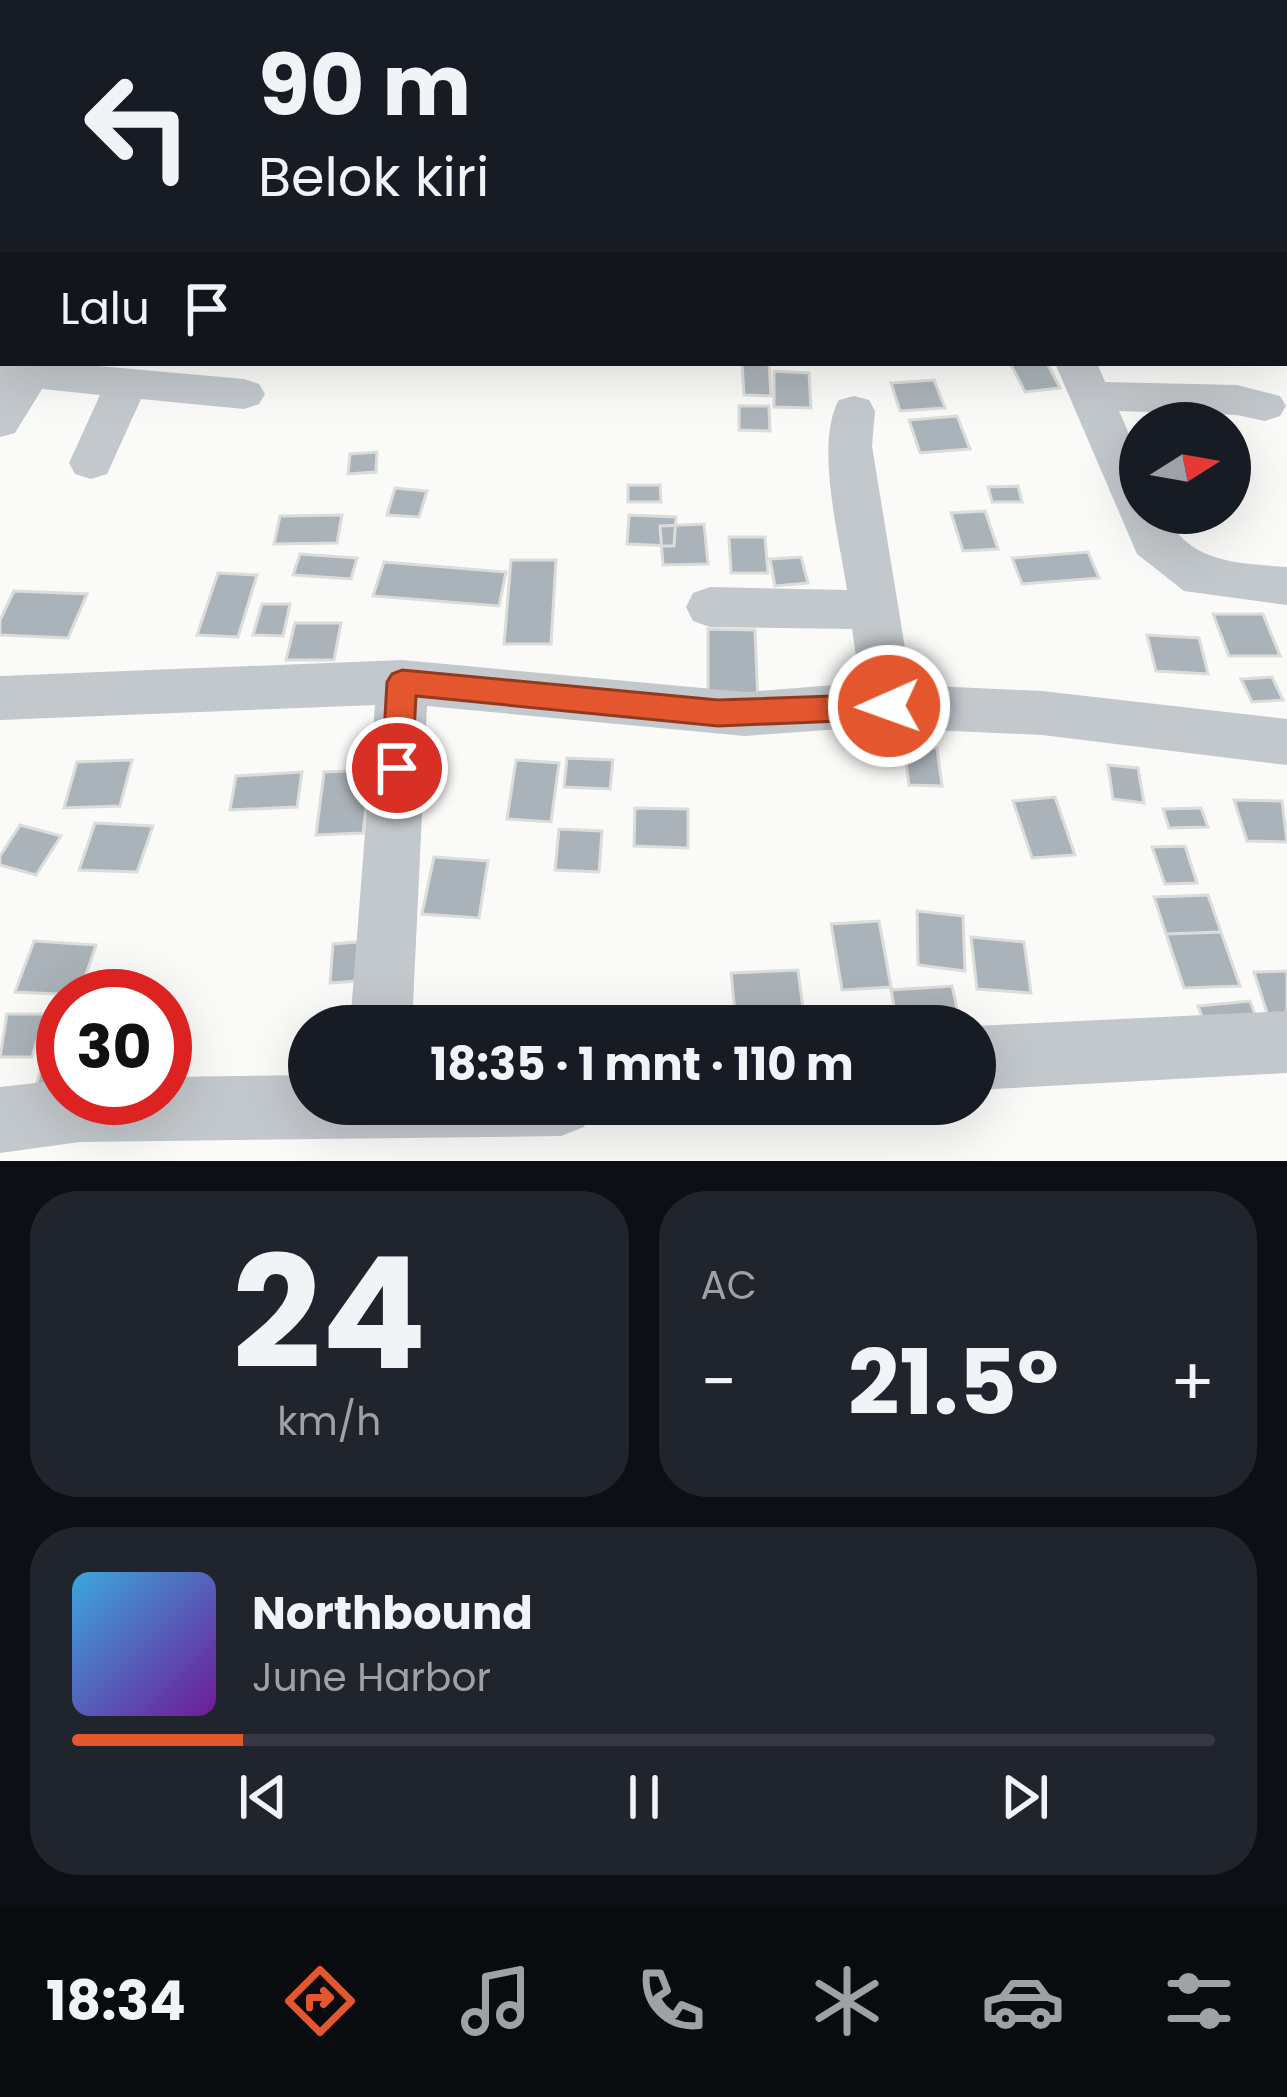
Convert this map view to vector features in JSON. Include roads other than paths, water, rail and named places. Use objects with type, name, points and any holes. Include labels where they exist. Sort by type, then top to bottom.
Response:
[{"type":"street","points":[[0,422],[15,374],[244,394]]},
{"type":"street","points":[[1083,380],[1264,406]]},
{"type":"street","points":[[1083,380],[1154,541],[1201,578],[1287,586]]},
{"type":"street","points":[[91,464],[126,384]]},
{"type":"street","points":[[854,411],[850,446],[855,489],[889,706]]},
{"type":"street","points":[[710,607],[874,610]]},
{"type":"street","points":[[382,1005],[402,682]]},
{"type":"street","points":[[0,698],[402,682],[745,714],[889,706],[1042,713],[1287,742]]},
{"type":"street","points":[[996,1057],[1287,1042]]},
{"type":"street","points":[[0,1120],[80,1110],[288,1106]]}]
